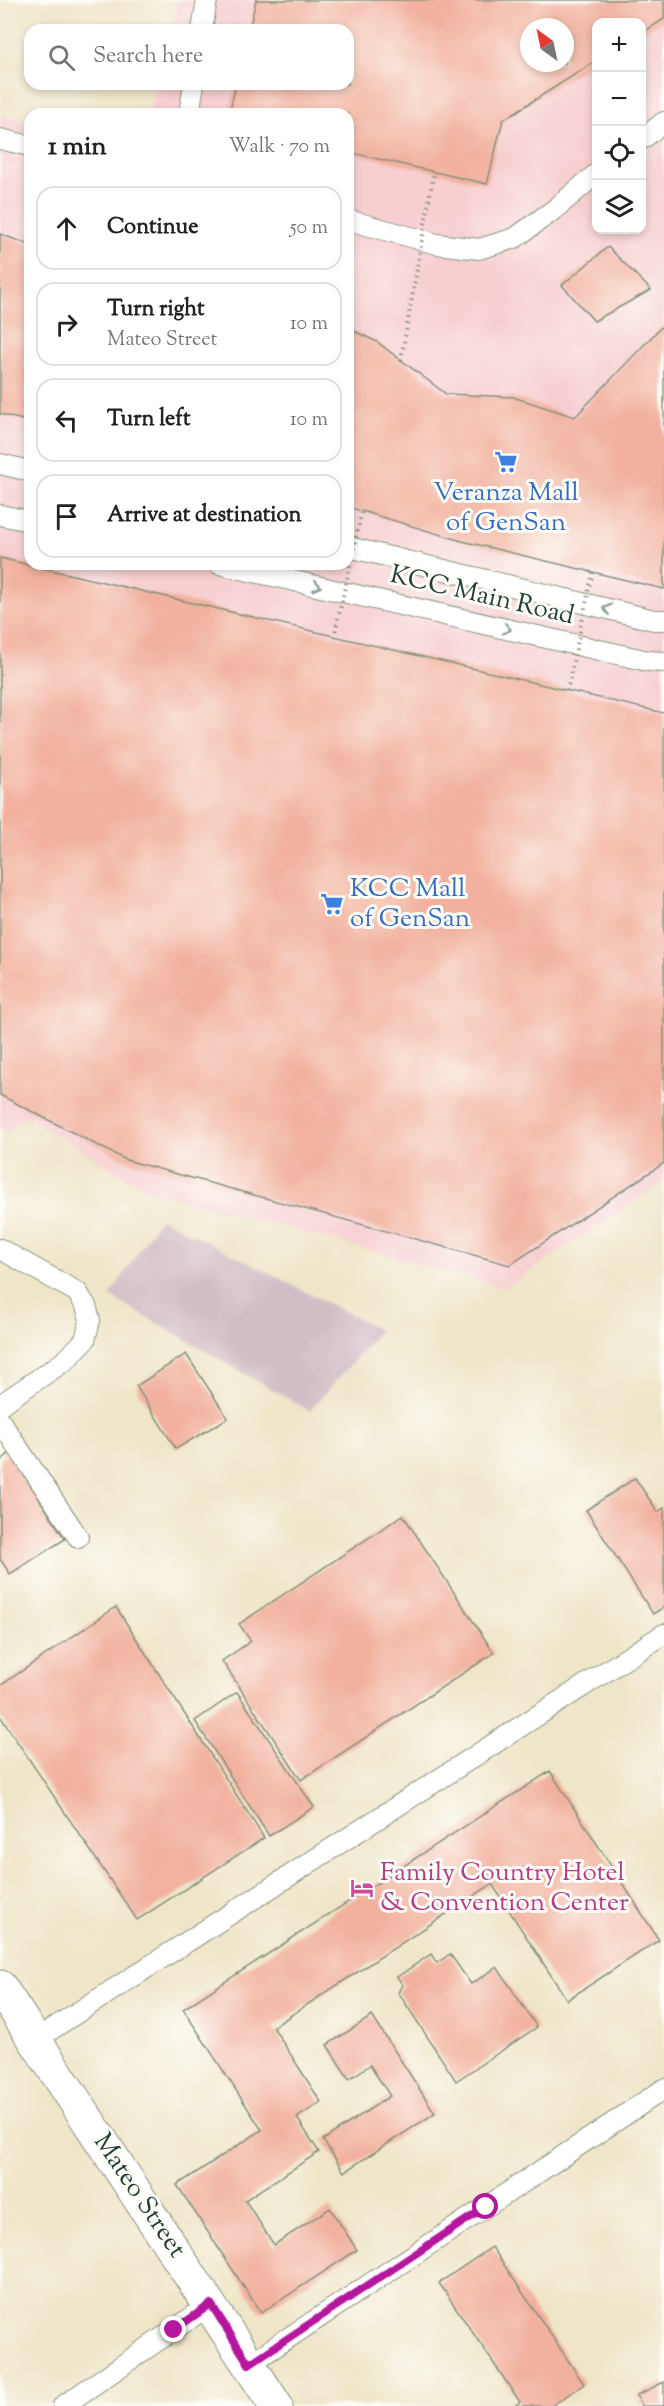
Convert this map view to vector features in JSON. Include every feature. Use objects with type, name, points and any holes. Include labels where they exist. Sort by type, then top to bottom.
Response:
[{"type":"street","name":"Mateo Street","points":[[0,1987],[211,2304],[276,2406]]},
{"type":"lane","points":[[203,24],[207,0]]},
{"type":"lane","points":[[190,108],[193,90]]},
{"type":"lane","points":[[646,136],[664,122]]},
{"type":"lane","points":[[0,139],[24,145]]},
{"type":"lane","points":[[354,222],[437,244],[479,249],[515,238],[592,178]]},
{"type":"lane","points":[[0,464],[24,470]]},
{"type":"lane","points":[[0,515],[24,521]]},
{"type":"lane","name":"KCC Main Road","points":[[354,548],[654,620],[664,620]]},
{"type":"lane","name":"KCC Main Road","points":[[246,570],[636,658],[664,662]]},
{"type":"lane","points":[[0,1249],[77,1292],[86,1306],[90,1320],[85,1340],[66,1360],[0,1405]]},
{"type":"lane","points":[[0,1420],[78,1537]]},
{"type":"lane","points":[[36,2040],[664,1634]]},
{"type":"lane","points":[[249,2364],[664,2089]]},
{"type":"lane","points":[[63,2406],[211,2304]]},
{"type":"path","points":[[400,360],[434,172]]},
{"type":"path","points":[[354,550],[363,511]]},
{"type":"path","points":[[334,637],[349,570]]},
{"type":"path","points":[[567,691],[593,571]]},
{"type":"shaded area","name":"KCC Mall of GenSan","points":[[178,0],[664,0],[664,1182],[505,1288],[146,1189],[25,1116],[7,1132],[0,1127],[0,116],[24,121],[24,570],[354,570],[354,108],[150,108],[154,90],[354,90],[354,24],[172,24]]},
{"type":"shaded area","points":[[160,1218],[380,1330],[310,1411],[110,1296]]},
{"type":"building","points":[[256,0],[664,0],[664,19],[646,30],[646,18],[592,18],[592,64],[503,120],[487,184],[354,153],[354,108],[230,108],[235,90],[354,90],[354,24],[250,24]]},
{"type":"building","points":[[0,234],[24,243],[24,420],[0,414]]},
{"type":"building","points":[[608,247],[651,290],[594,321],[562,285]]},
{"type":"building","name":"Veranza Mall of GenSan","points":[[664,324],[664,589],[462,541],[354,509],[354,331],[377,342],[446,394],[513,397],[575,417]]},
{"type":"building","name":"KCC Mall of GenSan","points":[[0,558],[24,564],[24,570],[51,570],[664,713],[664,1163],[510,1265],[126,1160],[0,1095]]},
{"type":"building","points":[[186,1354],[228,1418],[176,1449],[136,1386]]},
{"type":"building","points":[[10,1453],[65,1539],[10,1574],[0,1559],[0,1461]]},
{"type":"building","points":[[635,1478],[658,1512],[664,1508],[664,1607],[653,1614],[586,1510]]},
{"type":"building","points":[[403,1515],[494,1653],[301,1780],[222,1661],[251,1641],[239,1624]]},
{"type":"building","points":[[116,1607],[264,1838],[137,1920],[0,1716],[0,1686]]},
{"type":"building","points":[[237,1692],[314,1807],[269,1836],[195,1721]]},
{"type":"building","points":[[550,1771],[659,1940],[567,2000],[492,1884],[273,2027],[321,2102],[297,2118],[319,2152],[245,2200],[274,2245],[330,2208],[357,2250],[261,2313],[177,2185],[262,2130],[183,2009]]},
{"type":"building","points":[[431,1954],[437,1963],[450,1954],[471,1984],[497,1967],[537,2027],[456,2081],[398,1992],[403,1985],[397,1977]]},
{"type":"building","points":[[372,2016],[435,2113],[344,2172],[323,2140],[390,2096],[370,2065],[349,2079],[327,2045]]},
{"type":"building","points":[[492,2247],[584,2384],[551,2406],[514,2406],[520,2402],[439,2283]]},
{"type":"building","points":[[664,2382],[664,2406],[642,2406],[637,2395]]},
{"type":"place","name":"Veranza Mall of GenSan","points":[[506,462]]},
{"type":"place","name":"KCC Mall of GenSan","points":[[332,904]]},
{"type":"place","name":"Family Country Hotel & Convention Center","points":[[362,1888]]},
{"type":"route","points":[[174,2330],[211,2304],[249,2364],[486,2207]]}]
